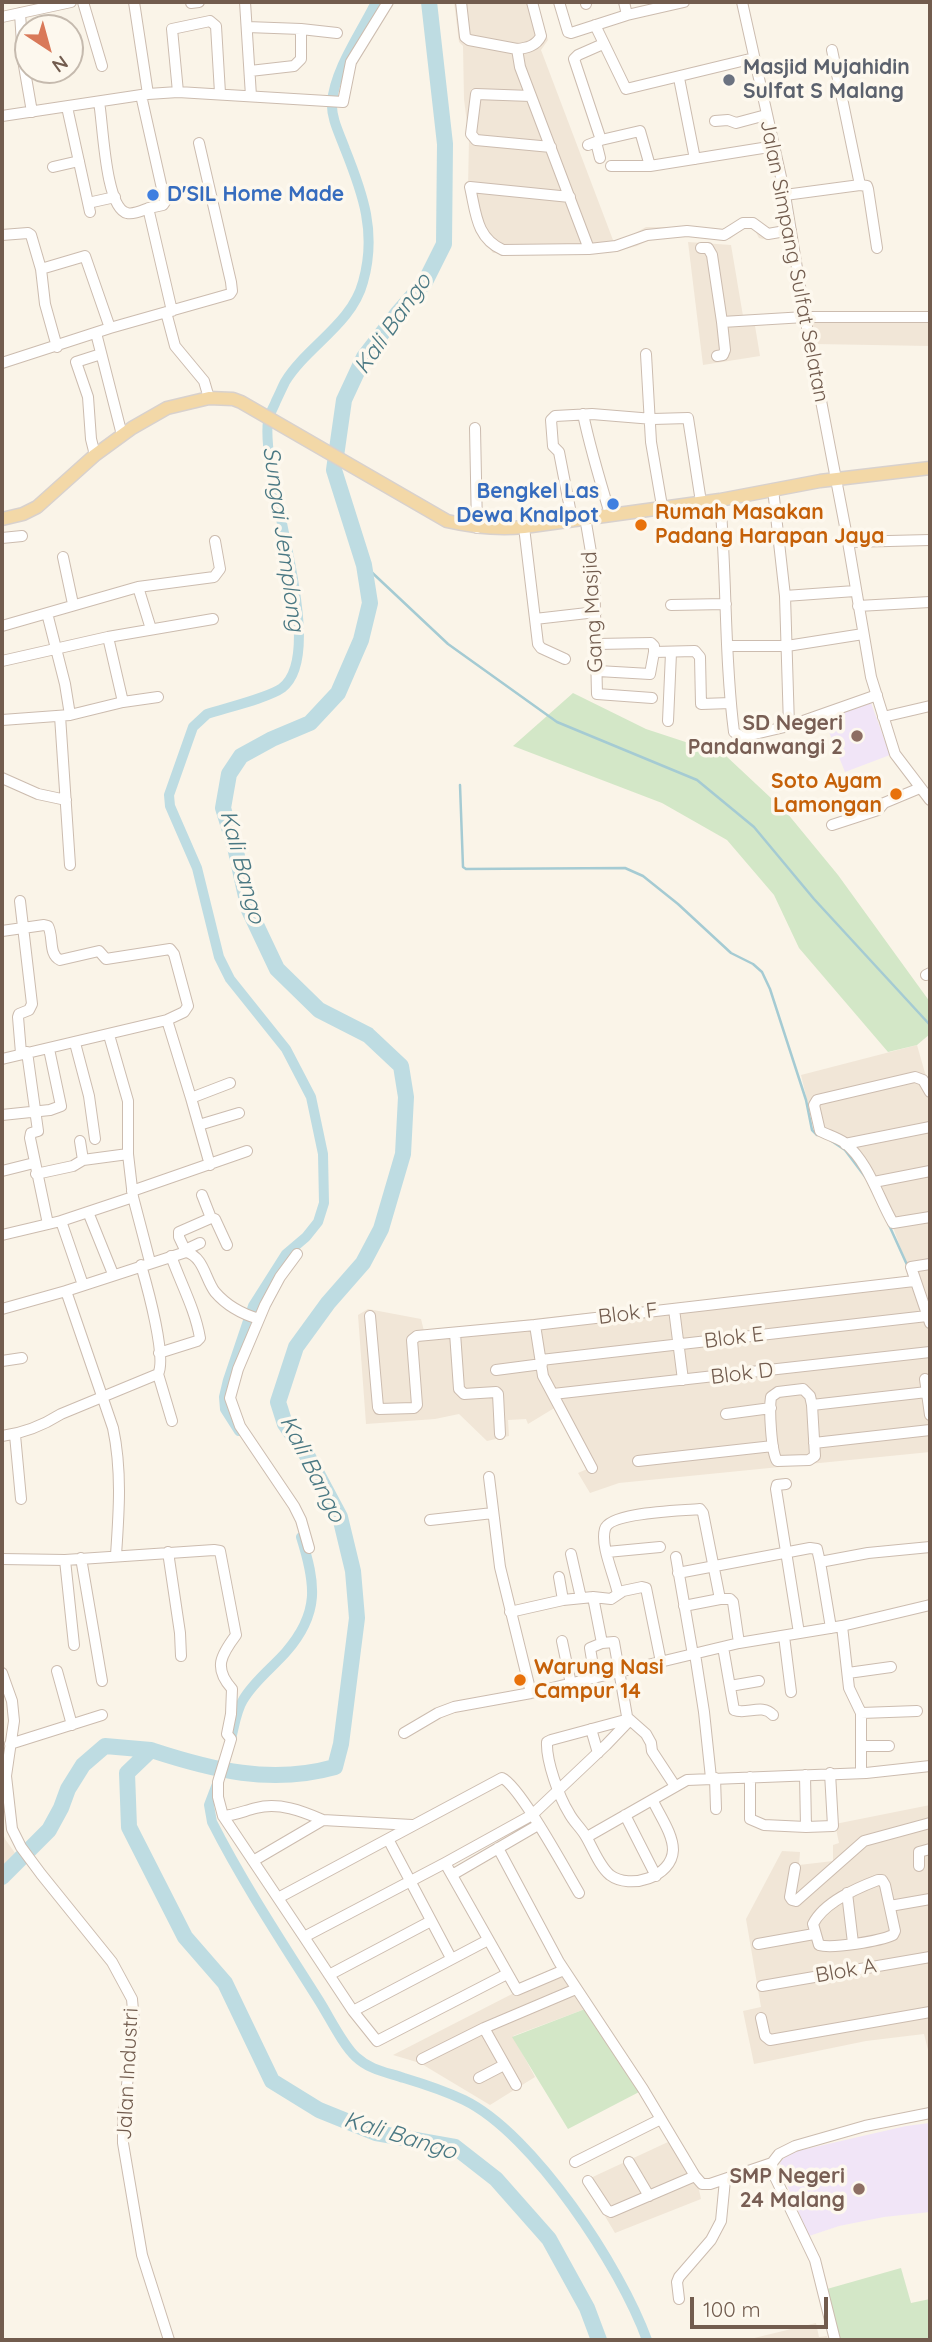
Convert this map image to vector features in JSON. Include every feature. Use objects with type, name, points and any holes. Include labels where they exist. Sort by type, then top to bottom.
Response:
[{"type":"main road","points":[[2,519],[37,507],[95,455],[167,408],[209,398],[233,399],[258,411],[427,511],[447,521],[477,528],[524,527],[930,468]]},
{"type":"street","points":[[2,17],[71,2]]},
{"type":"street","points":[[83,2],[102,66]]},
{"type":"street","points":[[99,102],[104,131],[103,147],[120,208],[126,213],[163,205],[165,202],[145,94],[134,2]]},
{"type":"street","points":[[191,3],[200,2]]},
{"type":"street","points":[[245,2],[251,96]]},
{"type":"street","points":[[2,116],[145,94],[178,92],[343,102],[351,62],[388,2]]},
{"type":"street","points":[[461,2],[465,37],[517,49],[529,48],[540,38],[532,2]]},
{"type":"street","points":[[559,2],[569,33],[679,2]]},
{"type":"street","points":[[624,2],[627,15]]},
{"type":"street","name":"Jalan Simpang Sulfat Selatan","points":[[741,2],[785,195],[863,634],[877,695],[895,754],[923,786],[930,800]]},
{"type":"street","points":[[20,13],[23,60],[32,112]]},
{"type":"street","points":[[178,92],[172,29],[210,21],[216,26],[220,93]]},
{"type":"street","points":[[595,25],[626,89],[754,58]]},
{"type":"street","points":[[247,27],[337,33]]},
{"type":"street","points":[[250,71],[294,66],[298,63],[301,60],[301,29]]},
{"type":"street","points":[[600,159],[574,59],[603,44]]},
{"type":"street","points":[[517,49],[520,67],[589,249]]},
{"type":"street","points":[[832,50],[860,185]]},
{"type":"street","points":[[679,78],[695,159]]},
{"type":"street","points":[[531,96],[476,94],[471,134],[476,140],[551,148]]},
{"type":"street","points":[[67,107],[89,208],[115,197]]},
{"type":"street","points":[[715,121],[728,120],[736,123],[766,116]]},
{"type":"street","points":[[595,142],[640,131],[650,166]]},
{"type":"street","points":[[2,363],[232,291],[200,143]]},
{"type":"street","points":[[611,166],[650,166],[775,146]]},
{"type":"street","points":[[53,167],[79,161]]},
{"type":"street","points":[[785,195],[867,186],[877,248]]},
{"type":"street","points":[[570,197],[470,187],[483,234],[494,246],[503,250],[589,249],[616,246],[648,235],[687,231],[724,235],[743,223],[753,223],[768,234],[791,230]]},
{"type":"street","points":[[149,208],[175,346],[204,381],[209,398]]},
{"type":"street","points":[[2,235],[31,235],[57,347]]},
{"type":"street","points":[[701,248],[708,248],[712,255],[722,322],[725,351],[723,355],[717,356]]},
{"type":"street","points":[[41,269],[85,256],[110,328]]},
{"type":"street","points":[[722,322],[805,317],[930,317]]},
{"type":"street","points":[[96,333],[122,435]]},
{"type":"street","points":[[95,455],[88,397],[76,362],[101,354]]},
{"type":"street","points":[[646,354],[651,442],[662,506]]},
{"type":"street","points":[[583,414],[591,453],[610,514]]},
{"type":"street","points":[[572,519],[559,452],[554,446],[551,420],[555,416],[583,414],[690,419],[701,502]]},
{"type":"street","points":[[475,428],[477,528]]},
{"type":"street","points":[[773,489],[785,596],[789,726]]},
{"type":"street","points":[[720,500],[734,732],[742,737],[789,726],[877,695]]},
{"type":"street","name":"Gang Masjid","points":[[585,517],[594,570],[598,671],[596,691],[599,695],[652,698]]},
{"type":"street","points":[[524,527],[539,646],[565,659]]},
{"type":"street","points":[[2,538],[22,536]]},
{"type":"street","points":[[848,542],[930,540]]},
{"type":"street","points":[[2,626],[138,587],[214,576],[220,569],[215,541]]},
{"type":"street","points":[[63,557],[73,604]]},
{"type":"street","points":[[138,587],[151,629]]},
{"type":"street","points":[[785,596],[856,591]]},
{"type":"street","points":[[858,606],[930,602]]},
{"type":"street","points":[[671,605],[726,604]]},
{"type":"street","points":[[47,612],[65,684],[66,800],[70,864]]},
{"type":"street","points":[[535,620],[596,612]]},
{"type":"street","points":[[2,662],[108,637],[213,619]]},
{"type":"street","points":[[729,646],[787,646],[863,634]]},
{"type":"street","points":[[108,637],[123,702]]},
{"type":"street","points":[[597,644],[651,642],[654,652],[650,674],[598,671]]},
{"type":"street","points":[[654,652],[695,651],[699,655],[701,704],[731,704]]},
{"type":"street","points":[[668,721],[671,653]]},
{"type":"street","points":[[2,720],[65,715],[158,697]]},
{"type":"street","points":[[883,717],[930,706]]},
{"type":"street","points":[[2,778],[38,794],[66,800]]},
{"type":"street","points":[[832,825],[878,810],[884,803],[923,786]]},
{"type":"street","points":[[20,901],[32,1004],[29,1010],[18,1017],[38,1131],[30,1135],[48,1224]]},
{"type":"street","points":[[2,931],[48,926],[55,957],[60,960],[99,951],[106,959],[170,949],[174,954],[188,1006],[184,1012],[167,1020],[2,1059]]},
{"type":"street","points":[[167,1020],[210,1165]]},
{"type":"street","points":[[109,1035],[128,1101],[128,1154],[133,1194],[156,1317],[161,1368],[159,1374],[172,1421]]},
{"type":"street","points":[[75,1043],[89,1096],[95,1139]]},
{"type":"street","points":[[2,1115],[50,1110],[61,1104],[49,1049]]},
{"type":"street","points":[[930,1092],[923,1080],[915,1077],[817,1100],[814,1105],[819,1128],[845,1144],[874,1182],[893,1223],[930,1217]]},
{"type":"street","points":[[191,1098],[230,1083]]},
{"type":"street","points":[[199,1125],[239,1113]]},
{"type":"street","points":[[845,1144],[930,1126]]},
{"type":"street","points":[[80,1141],[83,1160]]},
{"type":"street","points":[[2,1235],[88,1212],[247,1151]]},
{"type":"street","points":[[2,1171],[73,1166],[83,1160],[128,1154]]},
{"type":"street","points":[[874,1182],[930,1171]]},
{"type":"street","points":[[202,1195],[211,1218],[215,1219],[227,1245]]},
{"type":"street","points":[[88,1212],[113,1274]]},
{"type":"street","points":[[211,1218],[179,1232],[185,1251],[196,1256],[216,1292],[242,1314],[257,1318]]},
{"type":"street","points":[[61,1221],[83,1285]]},
{"type":"street","points":[[2,1309],[66,1291],[200,1244]]},
{"type":"street","points":[[297,1254],[280,1277],[257,1318],[230,1398],[240,1426],[262,1455],[301,1520],[309,1548]]},
{"type":"street","points":[[159,1353],[200,1338],[192,1306],[184,1293],[171,1256]]},
{"type":"street","points":[[928,1315],[911,1267],[930,1264]]},
{"type":"street","name":"Blok F","points":[[370,1316],[378,1407],[414,1408],[412,1340],[417,1336],[536,1325],[914,1281]]},
{"type":"street","points":[[66,1291],[113,1428],[118,1461],[116,1555]]},
{"type":"street","points":[[674,1309],[682,1380]]},
{"type":"street","name":"Blok E","points":[[496,1370],[542,1362],[928,1315]]},
{"type":"street","points":[[536,1325],[543,1376],[592,1468]]},
{"type":"street","points":[[455,1333],[459,1389],[464,1394],[498,1394],[500,1434]]},
{"type":"street","name":"Blok D","points":[[553,1394],[930,1352]]},
{"type":"street","points":[[2,1361],[22,1358]]},
{"type":"street","points":[[2,1436],[34,1429],[61,1414],[159,1374]]},
{"type":"street","points":[[925,1379],[930,1415]]},
{"type":"street","points":[[803,1389],[810,1396],[811,1405],[815,1456],[811,1460],[780,1462],[774,1457],[770,1400],[775,1394],[803,1389]]},
{"type":"street","points":[[811,1405],[927,1392]]},
{"type":"street","points":[[726,1413],[771,1408]]},
{"type":"street","points":[[814,1443],[930,1430]]},
{"type":"street","points":[[15,1435],[21,1499]]},
{"type":"street","points":[[638,1461],[773,1446]]},
{"type":"street","points":[[489,1477],[498,1559],[531,1693]]},
{"type":"street","points":[[786,1484],[777,1485],[776,1489],[784,1553],[799,1633]]},
{"type":"street","points":[[618,1594],[607,1552],[605,1530],[611,1521],[699,1509],[703,1513],[720,1599]]},
{"type":"street","points":[[430,1520],[493,1513]]},
{"type":"street","points":[[607,1552],[660,1547]]},
{"type":"street","points":[[820,1562],[868,1553],[930,1547]]},
{"type":"street","points":[[678,1573],[815,1548],[820,1562],[831,1628]]},
{"type":"street","points":[[2,1559],[65,1560],[219,1550],[222,1554],[236,1635],[226,1645],[221,1665],[222,1678],[232,1689],[227,1734],[231,1739],[218,1782],[218,1797],[223,1815],[353,2011],[374,2039],[379,2041],[507,1974]]},
{"type":"street","points":[[168,1552],[181,1656]]},
{"type":"street","points":[[570,1553],[581,1598]]},
{"type":"street","points":[[676,1557],[704,1712],[716,1809]]},
{"type":"street","points":[[81,1558],[102,1681]]},
{"type":"street","points":[[65,1560],[74,1646]]},
{"type":"street","points":[[559,1577],[563,1600]]},
{"type":"street","points":[[510,1612],[563,1600],[611,1598],[622,1591],[646,1588],[661,1662]]},
{"type":"street","points":[[593,1597],[602,1643]]},
{"type":"street","points":[[684,1606],[730,1599],[733,1602],[740,1643]]},
{"type":"street","points":[[404,1732],[447,1709],[571,1684],[740,1643],[842,1626],[930,1605]]},
{"type":"street","points":[[842,1626],[850,1692],[861,1713],[861,1772]]},
{"type":"street","points":[[784,1636],[791,1692]]},
{"type":"street","points":[[562,1641],[571,1684]]},
{"type":"street","points":[[595,1678],[589,1649],[593,1645],[614,1642],[629,1719],[646,1734],[652,1751],[675,1786]]},
{"type":"street","points":[[723,1647],[736,1712],[768,1710],[772,1715]]},
{"type":"street","points":[[848,1673],[891,1667]]},
{"type":"street","points":[[57,1671],[72,1725]]},
{"type":"street","name":"Jalan Industri","points":[[2,1673],[12,1701],[13,1721],[4,1777],[7,1828],[104,1951],[123,1979],[132,1999],[134,2022],[123,2143],[142,2255],[169,2340]]},
{"type":"street","points":[[730,1686],[759,1681]]},
{"type":"street","points":[[861,1713],[917,1711]]},
{"type":"street","points":[[10,1744],[102,1715]]},
{"type":"street","points":[[629,1719],[547,1742],[558,1790],[569,1815],[587,1837],[607,1873],[615,1878],[632,1881],[656,1876],[670,1865],[673,1841],[653,1801]]},
{"type":"street","points":[[304,1937],[532,1815],[598,1753],[629,1719]]},
{"type":"street","points":[[591,1729],[598,1753]]},
{"type":"street","points":[[861,1745],[889,1746]]},
{"type":"street","points":[[587,1837],[687,1780],[866,1773],[930,1766]]},
{"type":"street","points":[[750,1776],[750,1819],[764,1825],[833,1826],[830,1773]]},
{"type":"street","points":[[804,1775],[806,1827]]},
{"type":"street","points":[[278,1898],[502,1778],[508,1782],[532,1815],[579,1893]]},
{"type":"street","points":[[223,1815],[233,1815],[258,1807],[285,1807],[304,1811],[323,1820],[412,1825]]},
{"type":"street","points":[[625,1815],[656,1876]]},
{"type":"street","points":[[253,1861],[323,1820]]},
{"type":"street","points":[[795,1868],[790,1897],[796,1901],[864,1841],[930,1823]]},
{"type":"street","points":[[452,1875],[538,1825]]},
{"type":"street","points":[[388,1839],[451,1958]]},
{"type":"street","points":[[498,1848],[564,1970],[695,2176],[706,2185],[772,2163],[779,2154],[795,2146],[865,2126],[930,2113]]},
{"type":"street","points":[[919,1867],[919,1852],[930,1849]]},
{"type":"street","points":[[445,1863],[507,1974],[519,1990],[564,1970]]},
{"type":"street","points":[[881,1880],[885,1885],[894,1934],[821,1947],[814,1934],[813,1924],[817,1917],[847,1893],[881,1880]]},
{"type":"street","points":[[847,1893],[853,1943]]},
{"type":"street","points":[[890,1906],[930,1899]]},
{"type":"street","points":[[329,1975],[431,1921]]},
{"type":"street","points":[[758,1944],[814,1934]]},
{"type":"street","points":[[353,2011],[488,1940]]},
{"type":"street","name":"Blok A","points":[[762,1986],[930,1957]]},
{"type":"street","points":[[422,2060],[484,2028],[576,1989]]},
{"type":"street","points":[[761,2018],[765,2036],[772,2040],[930,2012]]},
{"type":"street","points":[[484,2028],[516,2085]]},
{"type":"street","points":[[479,2078],[504,2065]]},
{"type":"street","points":[[575,2162],[661,2119]]},
{"type":"street","points":[[629,2162],[649,2196]]},
{"type":"street","points":[[772,2163],[774,2175],[815,2260],[835,2340]]},
{"type":"street","points":[[588,2181],[611,2212],[695,2176]]},
{"type":"street","points":[[679,2300],[679,2277],[711,2240],[721,2221],[725,2180]]},
{"type":"shaded area","points":[[454,2],[537,2],[548,40],[541,50],[613,240],[623,240],[646,227],[722,230],[737,221],[787,235],[763,239],[759,238],[753,227],[746,227],[730,239],[694,236],[651,239],[614,252],[493,253],[479,233],[468,187],[469,140],[464,99],[463,46],[459,42]]},
{"type":"shaded area","points":[[688,242],[731,245],[743,316],[802,321],[755,326],[760,356],[703,365]]},
{"type":"shaded area","points":[[808,312],[930,314],[930,346],[815,344]]},
{"type":"shaded area","name":"SD Negeri Pandanwangi 2","points":[[870,700],[890,755],[845,772],[823,717]]},
{"type":"shaded area","points":[[917,1045],[930,1081],[930,1452],[619,1483],[590,1493],[578,1473],[587,1469],[556,1407],[528,1424],[526,1419],[508,1420],[509,1436],[487,1441],[459,1414],[435,1419],[366,1424],[358,1315],[368,1309],[421,1319],[424,1331],[911,1277],[894,1230],[870,1181],[845,1148],[814,1130],[801,1075]]},
{"type":"shaded area","points":[[930,1805],[930,2058],[924,2034],[866,2041],[754,2064],[743,2011],[761,2007],[746,1919],[782,1851],[800,1852],[799,1865],[833,1861],[833,1845],[839,1843],[835,1824]]},
{"type":"shaded area","points":[[2,1830],[15,1853],[2,1867]]},
{"type":"shaded area","points":[[561,1975],[585,2009],[513,2036],[535,2077],[490,2105],[420,2063],[393,2055],[512,1994]]},
{"type":"shaded area","name":"SMP Negeri 24 Malang","points":[[930,2123],[930,2212],[884,2217],[839,2226],[809,2236],[779,2167],[786,2156],[793,2152],[906,2126]]},
{"type":"shaded area","points":[[668,2142],[698,2185],[701,2199],[615,2233],[584,2181]]},
{"type":"shaded area","points":[[816,2323],[819,2337],[827,2336],[828,2340],[746,2340]]},
{"type":"green space","points":[[573,693],[646,729],[725,755],[787,813],[838,875],[930,1002],[930,1034],[917,1045],[888,1052],[799,948],[774,895],[727,840],[662,803],[513,746]]},
{"type":"green space","points":[[585,2009],[641,2091],[568,2129],[512,2037]]},
{"type":"green space","points":[[901,2268],[911,2303],[930,2299],[930,2340],[839,2340],[827,2289]]},
{"type":"waterway","name":"Sungai Jemplong","points":[[239,1431],[225,1409],[224,1397],[228,1380],[253,1306],[286,1254],[306,1237],[318,1222],[324,1203],[323,1154],[311,1097],[286,1049],[230,979],[219,957],[197,868],[170,806],[169,795],[193,727],[207,714],[275,692],[282,688],[295,669],[299,639],[297,603],[268,448],[268,421],[285,382],[304,358],[339,323],[357,297],[363,282],[369,247],[366,214],[334,120],[332,103],[343,64],[376,2]]},
{"type":"waterway","name":"Kali Bango","points":[[429,2],[445,144],[444,244],[425,282],[364,357],[344,400],[334,470],[364,565],[370,603],[361,640],[338,693],[310,723],[241,756],[229,774],[223,808],[249,910],[277,969],[319,1010],[368,1035],[401,1066],[406,1097],[403,1154],[381,1229],[363,1263],[328,1303],[296,1347],[278,1402],[285,1424],[308,1457],[340,1517],[353,1571],[357,1618],[341,1744],[335,1767],[288,1775],[219,1769],[151,1750],[127,1773],[129,1827],[185,1937],[225,1983],[272,2081],[319,2110],[376,2133],[455,2147],[496,2179],[549,2239],[587,2308],[599,2340]]},
{"type":"waterway","points":[[364,565],[448,644],[557,722],[697,780],[754,827],[814,899],[930,1025]]},
{"type":"waterway","points":[[460,785],[463,867],[466,869],[625,868],[643,876],[731,953],[753,964],[762,972],[806,1100],[812,1130],[817,1135]]},
{"type":"waterway","points":[[830,1140],[845,1150],[866,1178]]},
{"type":"waterway","points":[[889,1225],[908,1267]]},
{"type":"waterway","name":"Sungai Jemplong","points":[[229,1746],[240,1705],[252,1687],[297,1638],[310,1611],[312,1584],[301,1537]]},
{"type":"waterway","points":[[2,1877],[49,1830],[68,1789],[83,1765],[105,1746],[151,1750]]},
{"type":"waterway","name":"Kali Bango","points":[[217,1784],[209,1805],[212,1822],[250,1890],[351,2051],[373,2068],[464,2100],[491,2117],[518,2142],[546,2172],[596,2241],[635,2310],[647,2340]]},
{"type":"place","name":"Masjid Mujahidin Sulfat S Malang","points":[[729,80]]},
{"type":"place","name":"D'SIL Home Made","points":[[153,195]]},
{"type":"place","name":"Bengkel Las Dewa Knalpot","points":[[613,504]]},
{"type":"place","name":"Rumah Masakan Padang Harapan Jaya","points":[[641,525]]},
{"type":"place","name":"SD Negeri Pandanwangi 2","points":[[857,736]]},
{"type":"place","name":"Soto Ayam Lamongan","points":[[896,794]]},
{"type":"place","name":"Warung Nasi Campur 14","points":[[520,1680]]},
{"type":"place","name":"SMP Negeri 24 Malang","points":[[859,2189]]}]
